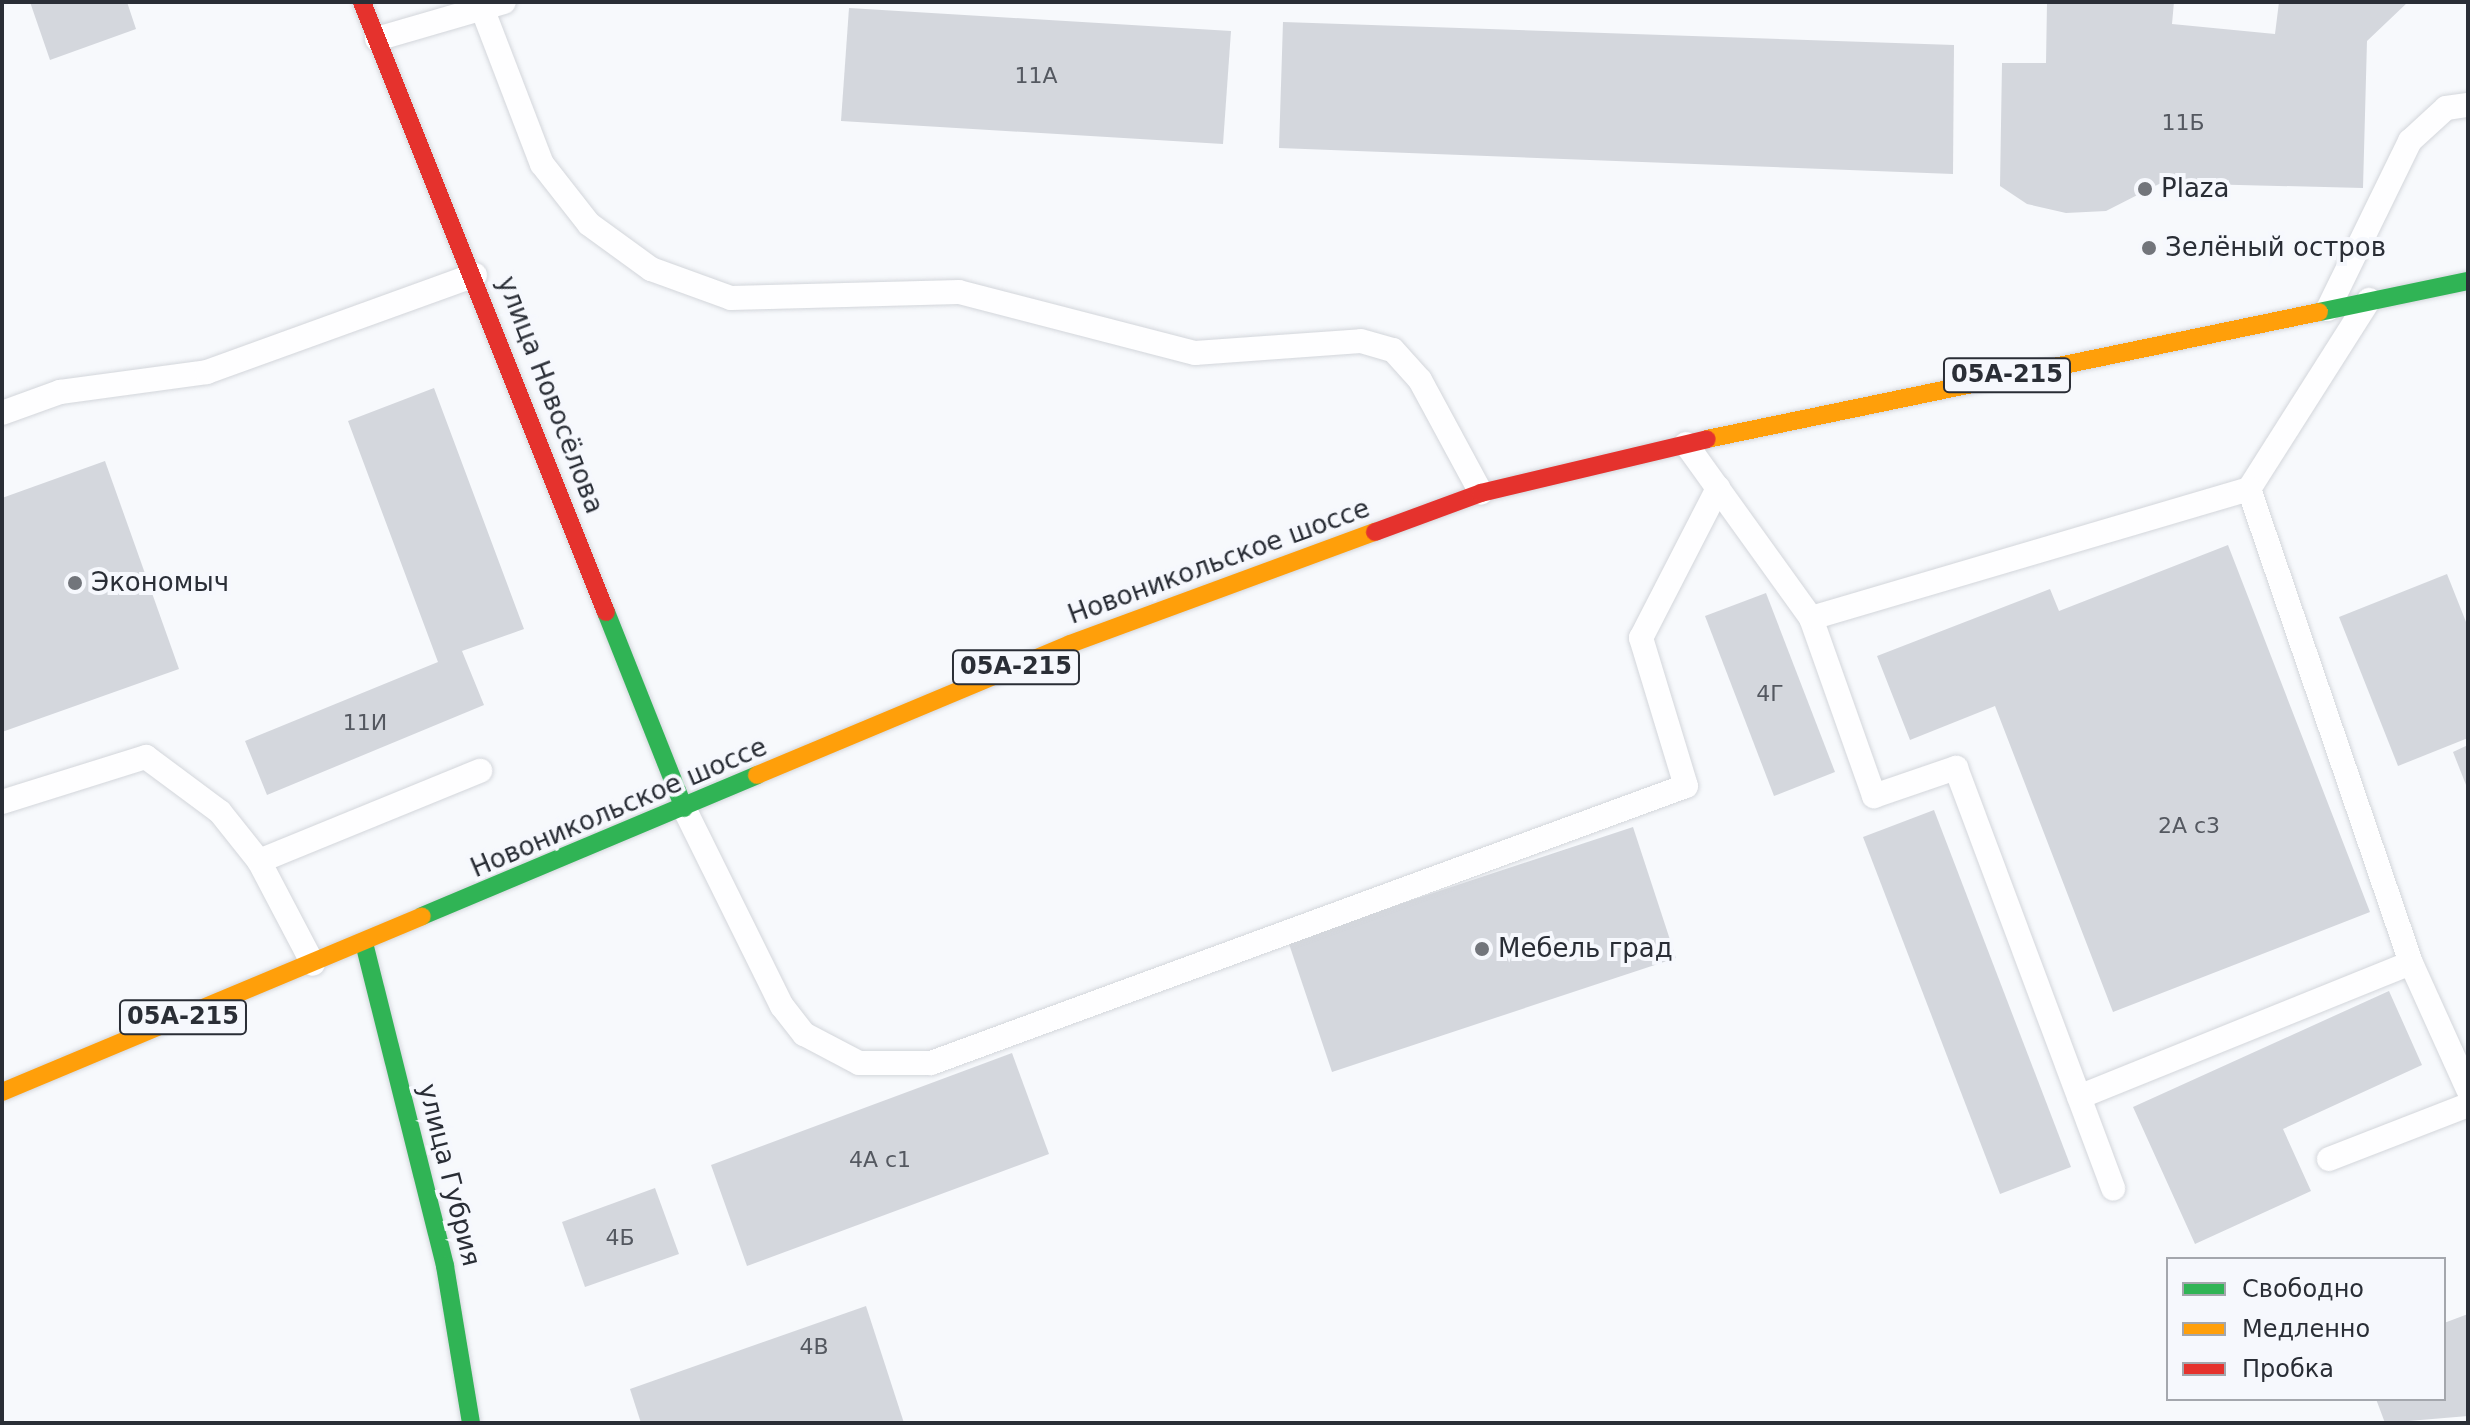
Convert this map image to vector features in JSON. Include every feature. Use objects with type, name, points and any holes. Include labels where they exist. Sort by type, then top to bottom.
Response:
[{"type":"main road","name":"улица Новосёлова","points":[[362,2],[475,275],[684,808]]},
{"type":"main road","name":"Новоникольское шоссе","points":[[2,1092],[364,943],[1070,644],[1481,493],[1686,444],[2468,281]]},
{"type":"main road","name":"улица Губрия","points":[[364,943],[445,1266],[471,1423]]},
{"type":"lane","points":[[377,39],[493,5],[542,164],[589,224],[651,269],[731,298],[959,292],[1195,353],[1361,341],[1393,350],[1420,380],[1481,493]]},
{"type":"lane","points":[[2328,309],[2410,141],[2446,108],[2468,105]]},
{"type":"lane","points":[[2,413],[60,392],[207,372],[475,275]]},
{"type":"lane","points":[[1811,618],[2249,489],[2369,300]]},
{"type":"lane","points":[[1686,444],[1811,618],[1874,796],[1956,768],[2113,1189]]},
{"type":"lane","points":[[684,808],[782,1006],[804,1034],[859,1063],[931,1063],[1686,786],[1641,638],[1718,488]]},
{"type":"lane","points":[[2249,489],[2411,963],[2468,1089]]},
{"type":"lane","points":[[2,802],[146,757],[200,792],[259,861],[313,964]]},
{"type":"lane","points":[[259,861],[480,771]]},
{"type":"lane","points":[[2079,1097],[2411,963]]},
{"type":"lane","points":[[2329,1159],[2468,1105]]},
{"type":"building","points":[[30,2],[127,2],[136,29],[50,60]]},
{"type":"building","points":[[2047,2],[2174,2],[2172,24],[2275,34],[2279,2],[2408,2],[2367,41],[2363,188],[2161,183],[2106,211],[2066,213],[2027,204],[2000,186],[2002,63],[2046,63]]},
{"type":"building","points":[[849,8],[1231,31],[1223,144],[841,121]]},
{"type":"building","points":[[1283,22],[1954,45],[1953,174],[1279,148]]},
{"type":"building","points":[[434,388],[524,629],[462,651],[484,705],[267,795],[245,741],[438,662],[348,421]]},
{"type":"building","name":"Экономыч","points":[[105,461],[179,669],[2,732],[2,498]]},
{"type":"building","points":[[2228,545],[2370,912],[2113,1012],[1995,706],[1910,740],[1877,656],[2050,589],[2059,611]]},
{"type":"building","points":[[2447,574],[2468,627],[2468,738],[2398,766],[2339,617]]},
{"type":"building","points":[[1766,593],[1835,772],[1774,796],[1705,616]]},
{"type":"building","points":[[2468,745],[2468,790],[2453,752]]},
{"type":"building","points":[[1934,810],[2071,1167],[2000,1194],[1863,837]]},
{"type":"building","name":"Мебель град","points":[[1633,827],[1676,958],[1332,1072],[1288,941]]},
{"type":"building","points":[[2389,991],[2422,1065],[2283,1129],[2311,1191],[2195,1244],[2133,1107]]},
{"type":"building","points":[[1012,1053],[1049,1154],[747,1266],[711,1165]]},
{"type":"building","points":[[655,1188],[679,1254],[585,1287],[562,1222]]},
{"type":"building","points":[[866,1306],[904,1423],[641,1423],[630,1389]]},
{"type":"building","points":[[2468,1314],[2468,1416],[2385,1423],[2377,1401],[2446,1401],[2446,1322]]},
{"type":"traffic: fast","points":[[2319,312],[2468,281]]},
{"type":"traffic: fast","points":[[606,612],[684,808]]},
{"type":"traffic: fast","points":[[422,916],[757,775]]},
{"type":"traffic: fast","points":[[364,943],[445,1266],[471,1423]]},
{"type":"traffic: slow","points":[[1707,439],[2319,312]]},
{"type":"traffic: slow","points":[[757,775],[1070,644],[1375,532]]},
{"type":"traffic: slow","points":[[2,1092],[422,916]]},
{"type":"traffic: jam","points":[[362,2],[606,612]]},
{"type":"traffic: jam","points":[[1375,532],[1481,493],[1707,439]]},
{"type":"place","name":"Plaza","points":[[2145,189]]},
{"type":"place","name":"Зелёный остров","points":[[2149,248]]},
{"type":"place","name":"Экономыч","points":[[75,583]]},
{"type":"place","name":"Мебель град","points":[[1482,949]]}]
